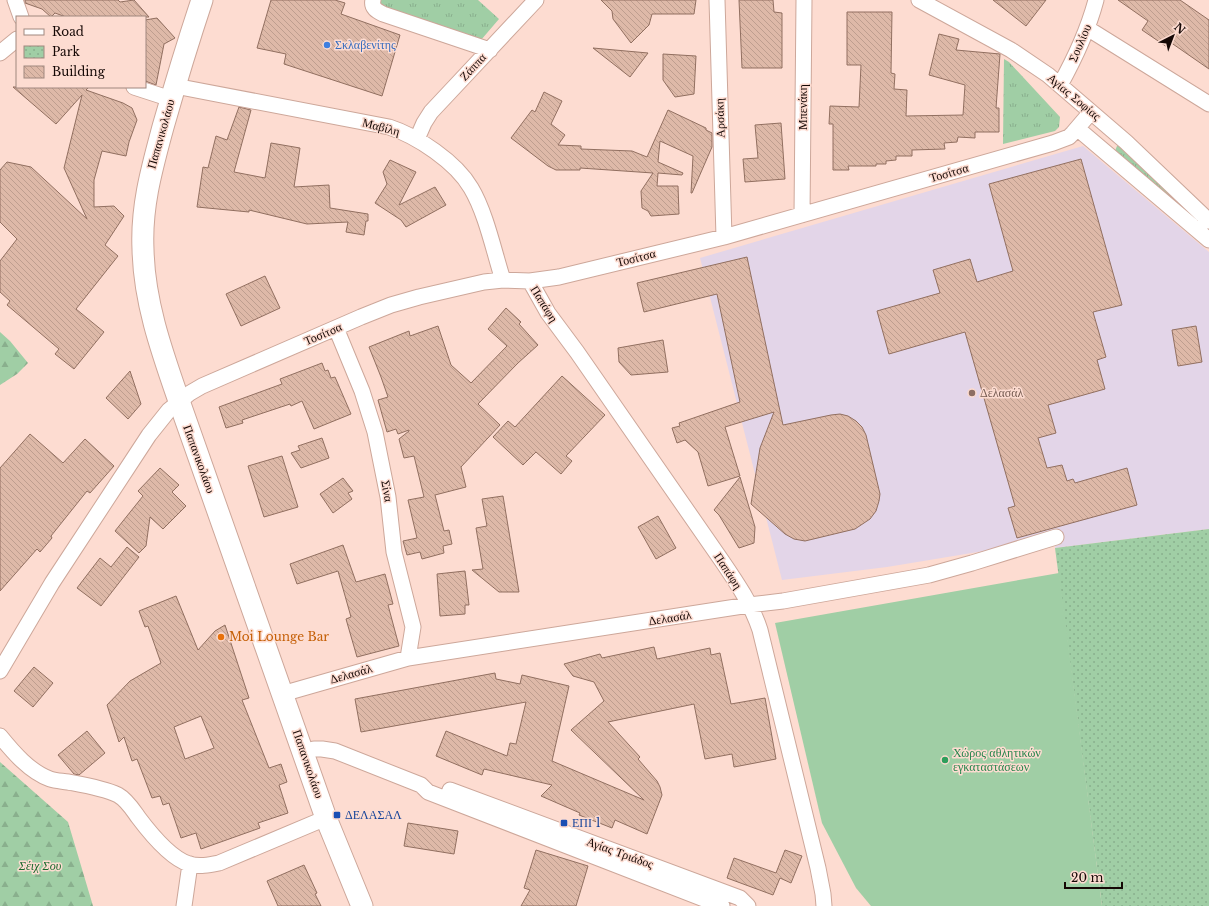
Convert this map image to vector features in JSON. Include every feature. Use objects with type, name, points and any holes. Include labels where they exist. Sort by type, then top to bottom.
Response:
[{"type":"main road","name":"Παπανικολάου","points":[[202,0],[173,92],[147,190],[143,224],[143,249],[146,286],[156,331],[179,401],[326,818],[362,906]]},
{"type":"street","points":[[15,0],[21,16]]},
{"type":"street","name":"Ζάππα","points":[[417,139],[427,117],[536,0]]},
{"type":"street","name":"Αρσάκη","points":[[717,0],[724,237]]},
{"type":"street","name":"Μπενάκη","points":[[802,215],[804,0]]},
{"type":"street","name":"Αγίας Σοφίας","points":[[919,0],[1011,50],[1037,67],[1126,142],[1209,221]]},
{"type":"street","name":"Σουλίου","points":[[1060,85],[1076,54],[1087,28],[1096,0]]},
{"type":"street","points":[[374,5],[383,14],[490,50]]},
{"type":"street","points":[[1087,28],[1209,104]]},
{"type":"street","points":[[0,53],[16,40]]},
{"type":"street","name":"Μαβίλη","points":[[142,88],[389,127],[417,139],[434,150],[448,162],[462,176],[470,187],[481,210],[503,280]]},
{"type":"street","name":"Τοσίτσα","points":[[0,671],[52,582],[158,422],[179,401],[190,393],[215,380],[392,305],[418,297],[484,282],[503,280],[530,281],[559,277],[724,237],[1053,143],[1069,137],[1078,129],[1091,112]]},
{"type":"street","name":"Αγίας Σοφίας","points":[[1078,129],[1209,240]]},
{"type":"street","name":"Παπάφη","points":[[530,281],[548,313],[586,364],[731,574],[755,616],[760,630],[818,868],[824,906]]},
{"type":"street","name":"Σίνα","points":[[336,328],[362,391],[376,439],[388,497],[394,552],[413,627],[408,658]]},
{"type":"street","name":"Δελασάλ","points":[[282,694],[408,658],[783,601],[930,575],[1056,536]]},
{"type":"street","points":[[0,736],[29,766],[43,776],[58,781],[95,788],[119,795],[166,848],[176,857],[190,864],[203,865],[219,863],[326,818]]},
{"type":"street","name":"Αγίας Τριάδος","points":[[303,752],[314,749],[335,751],[421,785],[428,792],[722,906]]},
{"type":"street","name":"Αγίας Τριάδος","points":[[421,785],[431,783],[438,785],[740,898],[748,906]]},
{"type":"street","points":[[184,906],[190,864]]},
{"type":"shaded area","name":"Δελασάλ","points":[[1083,146],[1209,252],[1209,529],[1055,548],[1057,530],[996,549],[887,567],[782,580],[700,258]]},
{"type":"green space","points":[[381,0],[478,0],[499,19],[481,40],[379,5]]},
{"type":"green space","points":[[1004,59],[1009,62],[1060,117],[1059,127],[1055,131],[1003,144]]},
{"type":"green space","points":[[1117,146],[1119,146],[1183,205],[1182,207],[1115,151]]},
{"type":"green space","points":[[0,332],[10,341],[28,363],[17,374],[0,385]]},
{"type":"green space","points":[[1209,529],[1209,906],[1102,906],[1055,548]]},
{"type":"green space","name":"Χώρος αθλητικών εγκαταστάσεων","points":[[1059,573],[1102,906],[871,906],[856,888],[822,823],[775,623]]},
{"type":"green space","name":"Σέιχ Σου","points":[[0,762],[68,822],[93,906],[0,906]]},
{"type":"building","points":[[25,0],[118,0],[120,2],[134,0],[149,17],[63,16],[55,13],[50,16],[42,9],[25,3]]},
{"type":"building","name":"Σκλαβενίτης","points":[[271,0],[335,0],[345,3],[341,14],[400,35],[382,96],[284,64],[286,54],[257,48]]},
{"type":"building","points":[[601,0],[696,0],[694,14],[652,14],[649,25],[631,43],[613,19],[612,11]]},
{"type":"building","points":[[739,0],[773,0],[774,12],[782,13],[782,68],[742,68]]},
{"type":"building","points":[[993,0],[1046,0],[1026,26]]},
{"type":"building","points":[[1118,0],[1180,0],[1209,20],[1209,69],[1170,42],[1167,47],[1142,30],[1148,21]]},
{"type":"building","points":[[847,12],[892,12],[891,73],[895,74],[894,89],[907,90],[906,116],[963,115],[965,85],[929,75],[939,34],[959,39],[956,50],[1000,54],[996,108],[999,108],[999,132],[975,132],[975,138],[958,137],[957,142],[944,143],[945,149],[912,150],[912,156],[896,156],[896,160],[886,161],[886,164],[876,164],[876,166],[848,166],[849,170],[833,170],[833,124],[829,124],[830,106],[859,107],[861,65],[847,65]]},
{"type":"building","points":[[157,18],[175,38],[164,44],[156,85],[146,81],[146,20]]},
{"type":"building","points":[[593,48],[648,53],[630,77]]},
{"type":"building","points":[[663,54],[696,56],[694,94],[675,97],[663,80]]},
{"type":"building","points":[[13,87],[88,88],[86,90],[123,103],[132,108],[137,120],[129,142],[126,156],[102,151],[94,180],[94,207],[114,206],[124,216],[105,245],[118,256],[76,309],[104,332],[74,369],[55,354],[59,349],[7,305],[10,301],[0,292],[0,261],[17,239],[0,222],[0,170],[7,162],[31,167],[87,219],[64,168],[82,95],[56,124]]},
{"type":"building","points":[[544,92],[562,101],[551,124],[565,135],[558,145],[581,146],[581,149],[632,151],[647,157],[668,110],[706,128],[706,130],[712,133],[712,147],[692,193],[693,156],[660,141],[658,162],[683,173],[682,175],[658,173],[657,186],[678,186],[679,214],[651,216],[648,211],[642,208],[641,191],[653,173],[580,168],[580,170],[556,170],[548,166],[511,138],[532,110],[535,112]]},
{"type":"building","points":[[239,107],[251,110],[234,172],[265,178],[271,143],[300,148],[294,187],[329,185],[330,208],[368,214],[368,221],[366,221],[364,235],[346,232],[348,222],[307,224],[249,210],[249,212],[197,207],[203,167],[208,168],[216,136],[227,140]]},
{"type":"building","points":[[781,123],[785,179],[745,182],[743,159],[758,158],[755,125]]},
{"type":"building","points":[[1081,159],[1122,305],[1093,312],[1106,357],[1097,360],[1105,389],[1048,405],[1056,433],[1038,438],[1047,468],[1062,465],[1067,481],[1073,479],[1075,483],[1127,468],[1137,505],[1017,538],[1008,508],[1015,506],[965,332],[889,354],[877,311],[940,293],[933,270],[970,259],[977,282],[1013,271],[989,184]]},
{"type":"building","points":[[390,160],[416,172],[399,205],[435,187],[446,205],[406,227],[401,220],[375,203],[387,184],[383,172]]},
{"type":"building","points":[[747,257],[783,425],[840,414],[848,416],[856,421],[862,427],[866,435],[880,494],[876,511],[870,519],[855,529],[805,541],[794,539],[785,534],[751,504],[760,448],[774,412],[725,427],[740,476],[708,486],[698,452],[685,440],[677,443],[672,428],[680,426],[679,423],[740,402],[717,294],[644,312],[637,283]]},
{"type":"building","points":[[265,276],[280,308],[241,326],[226,294]]},
{"type":"building","points":[[506,308],[521,322],[519,324],[538,345],[478,404],[500,425],[461,467],[466,487],[435,495],[444,531],[449,530],[452,544],[443,546],[444,553],[422,559],[420,552],[407,555],[403,541],[417,538],[408,500],[424,497],[414,456],[404,458],[399,439],[409,430],[398,434],[396,429],[387,432],[378,400],[388,397],[369,347],[409,331],[410,336],[438,326],[451,365],[471,383],[507,346],[488,329]]},
{"type":"building","points":[[1196,326],[1202,362],[1178,366],[1172,330]]},
{"type":"building","points":[[663,340],[668,372],[631,375],[619,362],[618,348]]},
{"type":"building","points":[[322,363],[325,371],[328,370],[331,378],[335,377],[351,414],[314,429],[302,401],[291,406],[290,404],[242,420],[243,423],[226,428],[219,407],[282,384],[280,379]]},
{"type":"building","points":[[130,371],[141,404],[128,419],[106,398]]},
{"type":"building","points":[[562,376],[605,415],[566,456],[572,461],[561,474],[536,452],[523,465],[493,437],[508,421],[515,427]]},
{"type":"building","points":[[30,434],[63,463],[85,439],[114,466],[90,493],[87,491],[40,552],[37,549],[0,591],[0,468]]},
{"type":"building","points":[[322,438],[329,458],[301,468],[291,453],[300,450],[298,446]]},
{"type":"building","points":[[282,456],[298,507],[264,517],[248,466]]},
{"type":"building","points":[[160,468],[179,485],[172,492],[186,506],[163,529],[150,517],[146,546],[139,553],[115,531],[143,496],[138,491]]},
{"type":"building","points":[[740,477],[755,527],[754,543],[739,548],[719,515],[714,510]]},
{"type":"building","points":[[343,478],[353,491],[348,493],[352,499],[333,513],[320,494]]},
{"type":"building","points":[[503,496],[519,592],[499,592],[472,570],[483,569],[476,528],[487,526],[482,499]]},
{"type":"building","points":[[658,516],[676,548],[656,559],[638,527]]},
{"type":"building","points":[[343,545],[356,582],[385,574],[393,604],[388,605],[399,646],[357,657],[346,619],[351,617],[338,571],[297,584],[290,564]]},
{"type":"building","points":[[127,547],[139,557],[101,606],[77,588],[100,558],[111,567]]},
{"type":"building","points":[[465,571],[469,605],[465,605],[465,614],[440,616],[437,574]]},
{"type":"building","points":[[176,596],[198,650],[215,631],[225,625],[249,698],[242,700],[269,768],[281,764],[287,782],[279,785],[288,813],[258,823],[260,828],[201,849],[196,833],[181,838],[169,803],[163,805],[160,796],[152,798],[137,759],[132,761],[124,737],[119,742],[107,705],[130,681],[161,663],[148,626],[145,627],[139,611]],"holes":[[[201,716],[214,748],[185,759],[174,727]]]},
{"type":"building","points":[[654,647],[657,659],[710,648],[711,655],[720,653],[731,704],[765,698],[776,759],[734,767],[732,754],[705,759],[694,704],[608,722],[640,757],[638,759],[657,781],[660,787],[662,795],[647,834],[615,820],[612,828],[579,815],[580,813],[541,796],[552,785],[484,769],[482,775],[436,756],[446,731],[507,756],[510,743],[516,744],[526,702],[361,732],[355,699],[495,673],[496,679],[520,684],[522,675],[569,686],[552,761],[644,800],[571,730],[604,701],[594,682],[573,676],[564,664],[600,654],[602,658]]},
{"type":"building","points":[[34,667],[53,683],[33,707],[14,691]]},
{"type":"building","points":[[87,731],[105,753],[79,775],[74,774],[58,755]]},
{"type":"building","points":[[408,823],[458,831],[454,854],[404,846]]},
{"type":"building","points":[[536,850],[588,866],[576,906],[521,906],[530,890],[524,888]]},
{"type":"building","points":[[785,850],[802,856],[791,883],[780,878],[773,895],[727,878],[734,858],[776,873]]},
{"type":"building","points":[[304,865],[317,893],[315,894],[321,906],[278,906],[267,881]]},
{"type":"place","name":"Σκλαβενίτης","points":[[327,45]]},
{"type":"place","name":"Δελασάλ","points":[[972,393]]},
{"type":"place","name":"Moi Lounge Bar","points":[[221,637]]},
{"type":"place","name":"Χώρος αθλητικών εγκαταστάσεων","points":[[945,760]]},
{"type":"place","name":"ΔΕΛΑΣΑΛ","points":[[337,815]]},
{"type":"place","name":"ΕΠΙ 1","points":[[564,823]]}]
